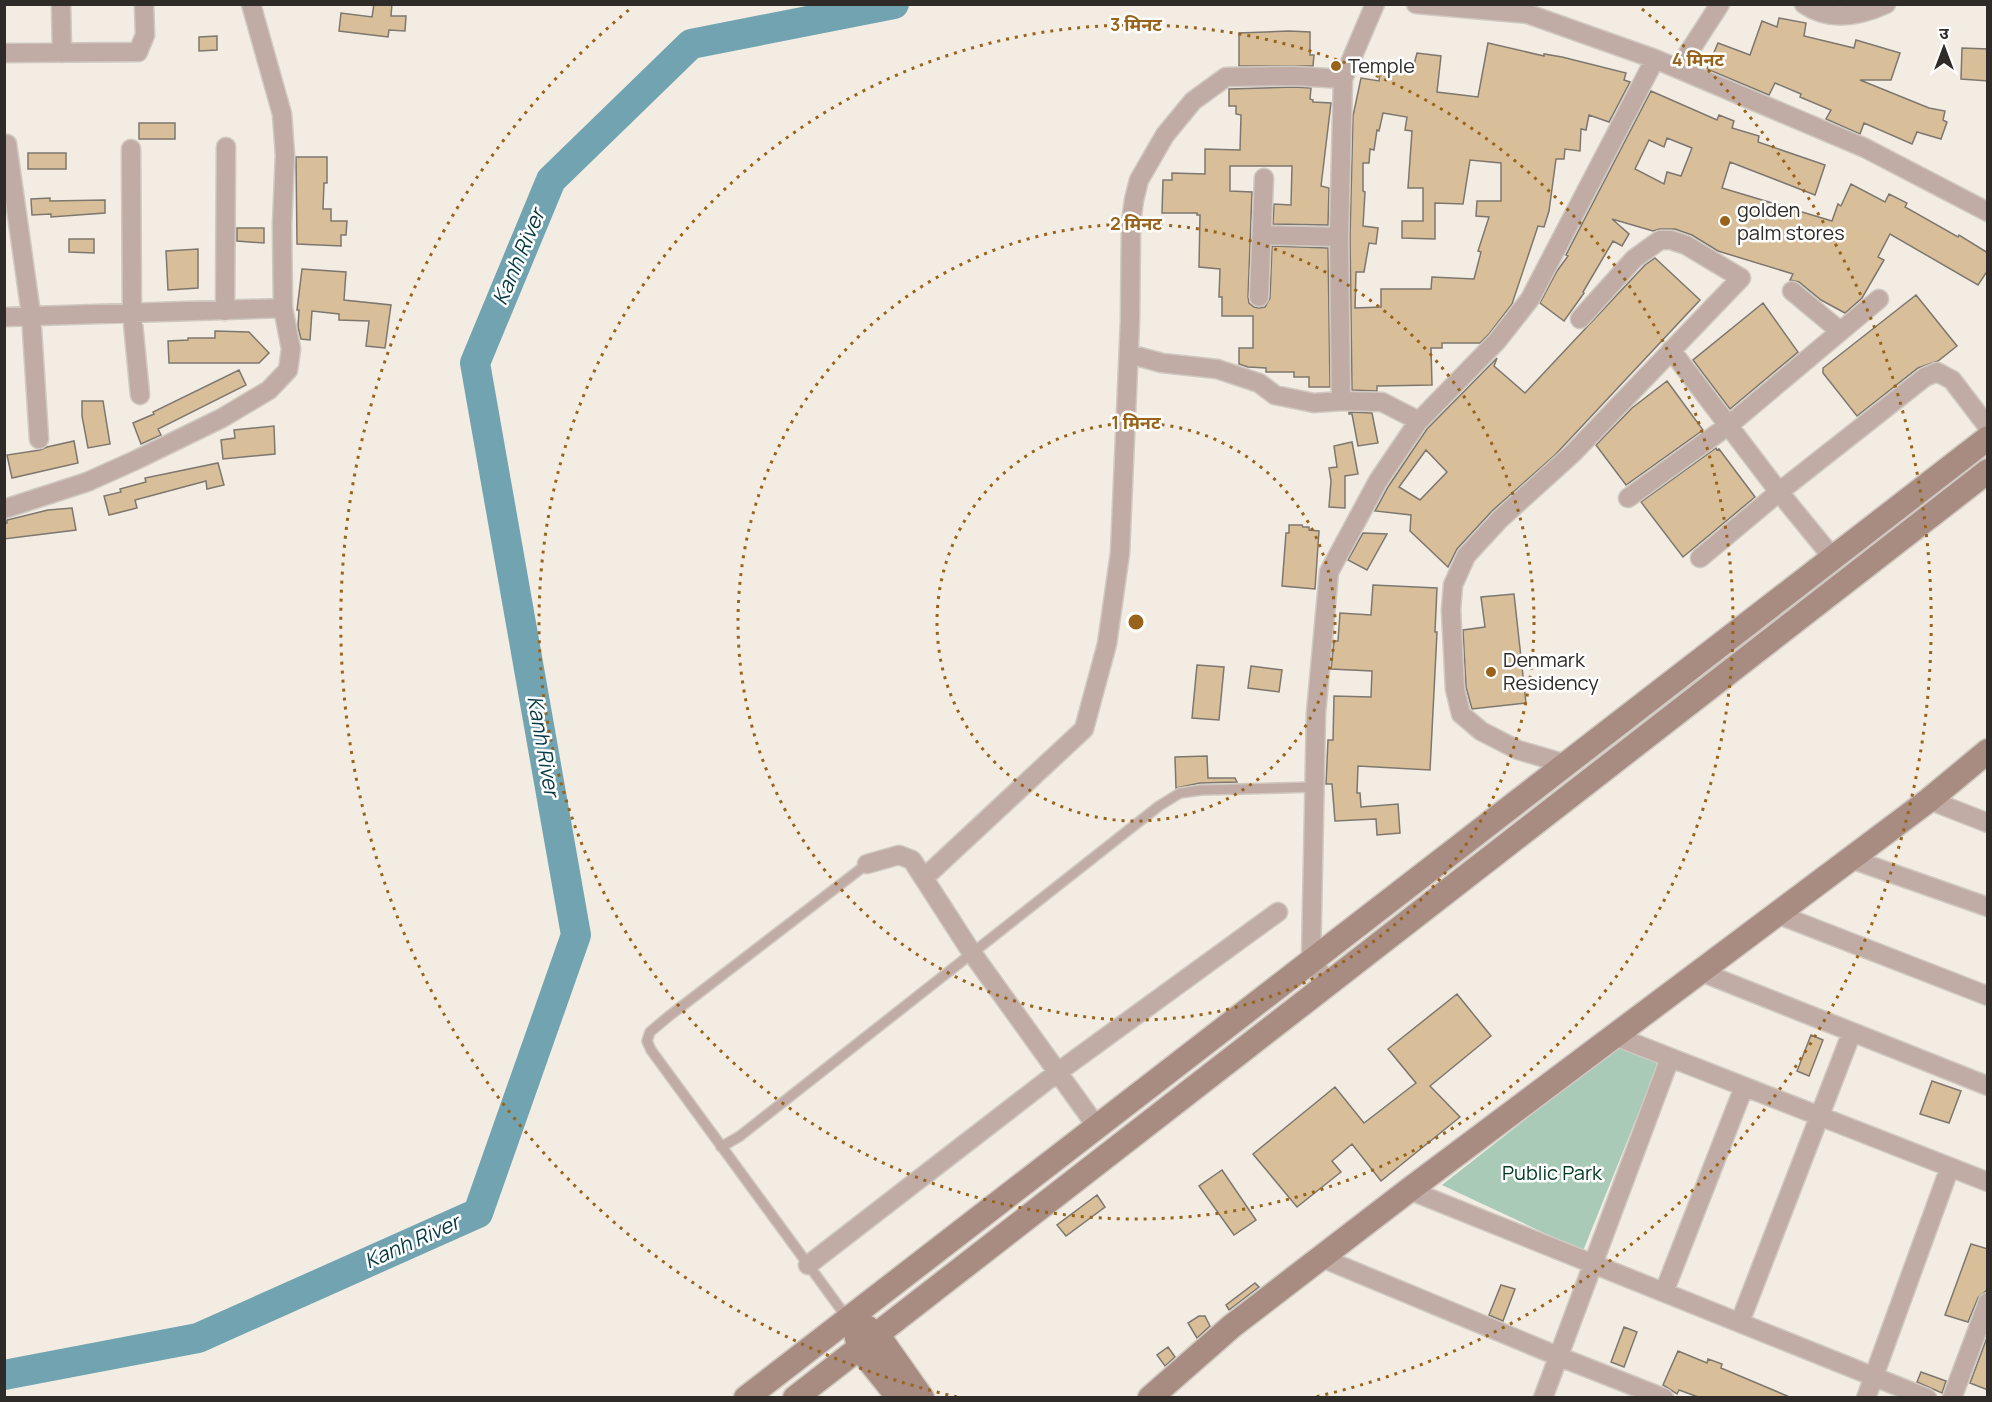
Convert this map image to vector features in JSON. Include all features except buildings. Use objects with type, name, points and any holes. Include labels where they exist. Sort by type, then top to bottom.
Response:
[{"type":"street","points":[[61,4],[62,53]]},
{"type":"street","points":[[4,53],[138,52],[145,35],[144,4]]},
{"type":"street","points":[[4,509],[87,482],[126,465],[222,418],[269,390],[288,370],[291,350],[283,308],[282,225],[285,155],[282,114],[251,4]]},
{"type":"street","points":[[1341,401],[1339,237],[1343,79],[1375,4]]},
{"type":"street","points":[[1416,4],[1527,9],[1655,59],[1865,148],[1988,212]]},
{"type":"street","points":[[1678,69],[1720,4]]},
{"type":"street","points":[[1804,4],[1815,12],[1843,16],[1868,13],[1886,4]]},
{"type":"street","points":[[1329,982],[1311,961],[1316,713],[1329,572],[1378,481],[1419,421],[1497,341],[1530,299],[1655,59]]},
{"type":"street","points":[[924,879],[1084,729],[1107,644],[1120,553],[1129,354],[1131,223],[1139,180],[1164,135],[1193,101],[1226,77],[1294,76],[1343,79]]},
{"type":"street","points":[[7,144],[31,315],[39,439]]},
{"type":"street","points":[[225,311],[226,147]]},
{"type":"street","points":[[131,149],[132,313],[140,395]]},
{"type":"street","points":[[1259,297],[1264,178]]},
{"type":"street","points":[[1263,235],[1339,237]]},
{"type":"street","points":[[1566,764],[1518,750],[1481,731],[1461,714],[1455,689],[1451,610],[1454,585],[1467,556],[1500,519],[1573,453],[1741,278],[1686,244],[1660,240],[1634,260],[1580,320]]},
{"type":"street","points":[[1792,291],[1840,331]]},
{"type":"street","points":[[1628,498],[1729,425],[1879,299]]},
{"type":"street","points":[[4,317],[283,308]]},
{"type":"street","points":[[1671,350],[1779,492],[1833,558]]},
{"type":"street","points":[[1129,354],[1162,363],[1217,369],[1259,383],[1275,395],[1287,398],[1314,403],[1382,402],[1419,421]]},
{"type":"street","points":[[1700,558],[1779,492],[1925,377],[1937,372],[1952,380],[1988,427]]},
{"type":"street","points":[[746,1398],[1988,438]]},
{"type":"street","points":[[795,1398],[1988,471]]},
{"type":"street","points":[[1149,1398],[1232,1326],[1409,1190],[1929,800],[1988,751]]},
{"type":"street","points":[[1929,800],[1988,823]]},
{"type":"street","points":[[867,864],[898,855],[912,860],[972,953],[1097,1127]]},
{"type":"street","points":[[1851,859],[1988,907]]},
{"type":"street","points":[[808,1265],[1058,1072],[1278,912]]},
{"type":"street","points":[[1777,914],[1988,996]]},
{"type":"street","points":[[1701,972],[1988,1086]]},
{"type":"street","points":[[1740,1323],[1852,1032]]},
{"type":"street","points":[[1615,1036],[1988,1182]]},
{"type":"street","points":[[1543,1398],[1670,1058]]},
{"type":"street","points":[[1664,1292],[1744,1087]]},
{"type":"street","points":[[1866,1398],[1950,1167]]},
{"type":"street","points":[[1409,1190],[1927,1398]]},
{"type":"street","points":[[1322,1258],[1664,1398]]},
{"type":"street","points":[[1952,1398],[1988,1302]]},
{"type":"street","points":[[850,1318],[868,1341],[922,1398]]},
{"type":"street","points":[[868,1341],[899,1398]]},
{"type":"lane","points":[[721,1147],[740,1136],[1159,806],[1180,793],[1201,790],[1315,787]]},
{"type":"lane","points":[[850,1318],[721,1147],[651,1050],[647,1041],[650,1032],[867,864]]},
{"type":"green space","name":"Public Park","points":[[1620,1045],[1661,1057],[1583,1251],[1442,1185]]},
{"type":"waterway","name":"Kanh River","points":[[4,1375],[198,1338],[478,1213],[576,935],[475,363],[551,180],[691,44],[894,4]]},
{"type":"place","name":"Temple","points":[[1336,66]]},
{"type":"place","name":"golden palm stores","points":[[1725,221]]},
{"type":"place","name":"Denmark Residency","points":[[1491,672]]}]
